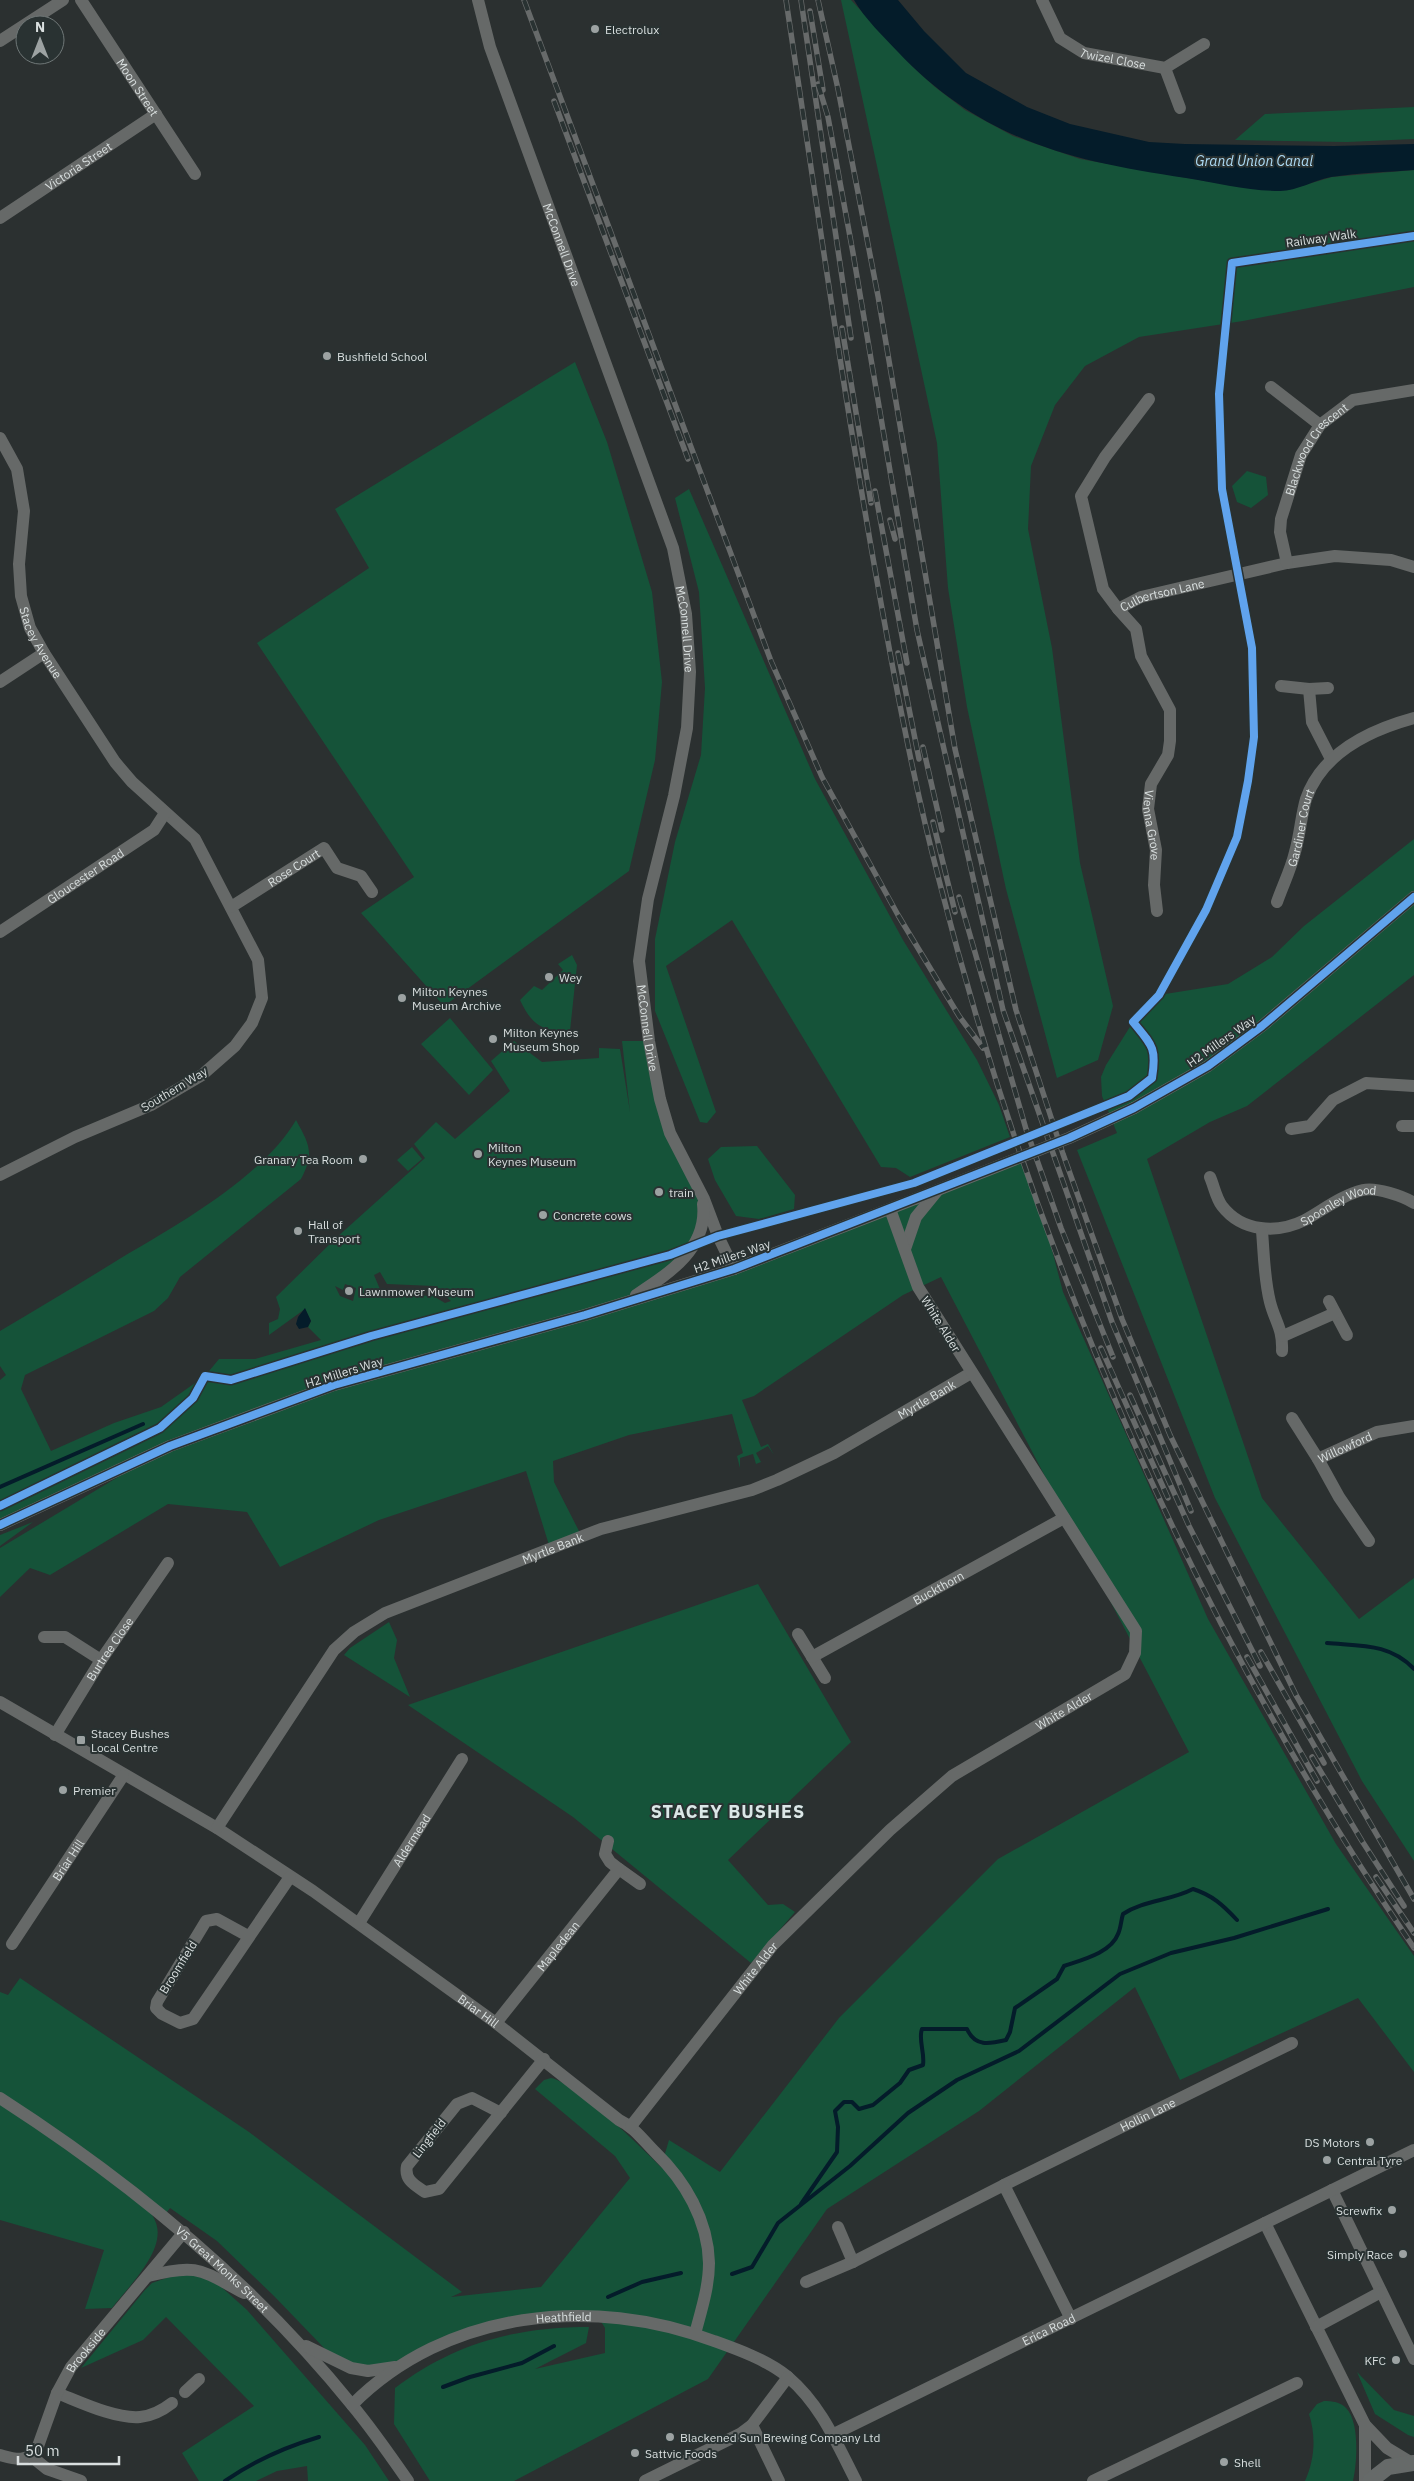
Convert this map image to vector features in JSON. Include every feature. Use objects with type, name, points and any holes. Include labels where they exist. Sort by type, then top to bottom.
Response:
[{"type":"main road","points":[[1370,2481],[1388,2467],[1413,2463]]},
{"type":"street","points":[[0,41],[63,0]]},
{"type":"street","name":"Moon Street","points":[[81,0],[195,174]]},
{"type":"street","name":"McConnell Drive","points":[[478,0],[490,47],[673,548],[684,605],[690,672],[687,728],[674,796],[648,899],[639,961],[649,1041],[660,1099],[670,1133],[702,1194],[718,1236],[734,1269]]},
{"type":"street","name":"Twizel Close","points":[[1042,0],[1060,38],[1084,53],[1165,68]]},
{"type":"street","points":[[1180,108],[1165,68],[1204,44]]},
{"type":"street","name":"Victoria Street","points":[[0,218],[156,114]]},
{"type":"street","points":[[1271,387],[1320,425]]},
{"type":"street","name":"Blackwood Crescent","points":[[1287,563],[1280,532],[1281,519],[1301,455],[1320,425],[1353,400],[1386,393],[1414,390]]},
{"type":"street","name":"Culbertson Lane","points":[[1150,399],[1105,458],[1081,496],[1103,589],[1118,609],[1141,597],[1287,563],[1335,556],[1391,560],[1414,567]]},
{"type":"street","name":"Stacey Avenue","points":[[0,438],[17,469],[24,511],[19,564],[21,596],[30,628],[44,653],[115,762],[132,782],[166,813]]},
{"type":"street","name":"Vienna Grove","points":[[1118,609],[1136,629],[1141,656],[1170,710],[1168,755],[1151,784],[1148,809],[1156,850],[1154,885],[1158,911]]},
{"type":"street","points":[[0,682],[44,653]]},
{"type":"street","points":[[1280,686],[1309,689],[1328,688]]},
{"type":"street","points":[[1309,689],[1312,722],[1331,759]]},
{"type":"street","name":"Gardiner Court","points":[[1277,902],[1295,853],[1306,800],[1313,784],[1331,759],[1361,738],[1414,718]]},
{"type":"street","name":"Southern Way","points":[[0,1175],[75,1137],[151,1105],[202,1075],[235,1046],[252,1023],[262,998],[258,960],[195,839],[166,813]]},
{"type":"street","name":"Gloucester Road","points":[[0,932],[154,830],[166,813]]},
{"type":"street","name":"Rose Court","points":[[231,907],[324,848],[337,868],[361,876],[372,892]]},
{"type":"street","name":"H2 Millers Way","points":[[0,1525],[170,1446],[299,1398],[334,1386],[734,1269],[1069,1138],[1134,1108],[1208,1066],[1262,1026],[1414,898]]},
{"type":"street","points":[[1292,1129],[1310,1126],[1332,1100],[1366,1083],[1414,1086]]},
{"type":"street","points":[[1210,1177],[1221,1205],[1236,1220],[1262,1231],[1265,1272],[1270,1303],[1283,1336],[1282,1351]]},
{"type":"street","name":"Spoonley Wood","points":[[1262,1231],[1302,1221],[1364,1189],[1401,1195],[1414,1203]]},
{"type":"street","points":[[904,1249],[916,1217],[938,1190]]},
{"type":"street","points":[[623,1303],[672,1270],[694,1246],[704,1217],[702,1194]]},
{"type":"street","name":"White Alder","points":[[631,2126],[773,1945],[890,1830],[952,1776],[1125,1674],[1135,1653],[1136,1631],[918,1287],[890,1209]]},
{"type":"street","points":[[1329,1301],[1347,1335]]},
{"type":"street","points":[[1283,1336],[1335,1313]]},
{"type":"street","name":"Myrtle Bank","points":[[217,1828],[334,1650],[354,1632],[385,1613],[600,1528],[752,1490],[778,1480],[834,1453],[971,1373]]},
{"type":"street","points":[[1292,1418],[1318,1459]]},
{"type":"street","name":"Willowford","points":[[1369,1541],[1318,1459],[1377,1432],[1414,1426]]},
{"type":"street","name":"Buckthorn","points":[[812,1657],[1064,1518]]},
{"type":"street","name":"Burtree Close","points":[[54,1735],[101,1660],[168,1563]]},
{"type":"street","points":[[798,1634],[825,1678]]},
{"type":"street","points":[[44,1637],[66,1637],[101,1660]]},
{"type":"street","name":"Briar Hill","points":[[0,1702],[54,1735],[111,1766],[123,1776],[146,1786],[217,1828],[359,1923],[496,2023],[618,2120],[631,2126],[681,2181],[700,2218],[709,2262],[705,2299],[695,2334]]},
{"type":"street","name":"Aldermead","points":[[359,1923],[462,1759]]},
{"type":"street","name":"Briar Hill","points":[[12,1944],[123,1776]]},
{"type":"street","points":[[608,1841],[605,1854],[610,1862],[640,1884]]},
{"type":"street","name":"Mapledean","points":[[496,2023],[619,1869]]},
{"type":"street","name":"Broomfield","points":[[248,1936],[218,1919],[206,1921],[157,2002],[156,2008],[162,2014],[180,2023],[193,2020],[248,1936],[290,1877]]},
{"type":"street","name":"Hollin Lane","points":[[806,2282],[852,2262],[1292,2043]]},
{"type":"street","name":"Lingfield","points":[[501,2113],[472,2098],[457,2104],[408,2166],[406,2173],[408,2179],[425,2192],[439,2189],[501,2113],[544,2060]]},
{"type":"street","name":"V5 Great Monks Street","points":[[0,2098],[54,2132],[135,2192],[184,2232],[257,2300],[298,2341],[352,2405],[408,2481]]},
{"type":"street","name":"Erica Road","points":[[832,2434],[1414,2150]]},
{"type":"street","points":[[1004,2185],[1071,2319]]},
{"type":"street","points":[[1332,2190],[1414,2359]]},
{"type":"street","points":[[1265,2223],[1365,2425],[1387,2448],[1413,2463]]},
{"type":"street","points":[[838,2227],[852,2262]]},
{"type":"street","name":"Brookside","points":[[31,2456],[37,2449],[57,2393],[71,2368],[184,2232]]},
{"type":"street","points":[[148,2276],[181,2268],[193,2268],[257,2300]]},
{"type":"street","points":[[1316,2327],[1380,2292]]},
{"type":"street","name":"Heathfield","points":[[352,2405],[396,2367],[452,2337],[482,2328],[552,2316],[597,2315],[695,2334],[751,2355],[788,2377],[821,2413],[856,2481]]},
{"type":"street","points":[[298,2341],[351,2368],[368,2371],[396,2367]]},
{"type":"street","points":[[645,2481],[740,2434],[752,2425],[788,2377]]},
{"type":"street","points":[[185,2392],[199,2378]]},
{"type":"street","points":[[1093,2481],[1297,2384]]},
{"type":"street","points":[[57,2393],[110,2412],[139,2417],[162,2410],[172,2404]]},
{"type":"street","points":[[752,2425],[779,2481]]},
{"type":"street","points":[[1365,2425],[1365,2481]]},
{"type":"street","points":[[0,2455],[19,2460],[31,2456],[47,2469],[81,2481]]},
{"type":"green space","points":[[841,0],[851,0],[913,67],[965,110],[1013,136],[1080,159],[1205,181],[1288,190],[1332,177],[1414,170],[1414,287],[1243,321],[1139,337],[1085,366],[1055,405],[1031,466],[1028,529],[1052,648],[1080,863],[1113,1006],[1098,1060],[1057,1078],[1006,889],[967,707],[948,588],[937,443]]},
{"type":"green space","points":[[1414,107],[1414,139],[1347,142],[1235,140],[1265,114]]},
{"type":"green space","points":[[575,362],[607,442],[652,592],[662,682],[655,760],[629,871],[444,1006],[361,913],[414,877],[257,643],[369,568],[335,509]]},
{"type":"green space","points":[[1247,471],[1266,477],[1268,495],[1251,508],[1237,502],[1232,486]]},
{"type":"green space","points":[[689,489],[815,779],[903,940],[977,1060],[999,1105],[1010,1137],[910,1177],[896,1168],[881,1167],[732,920],[666,966],[716,1112],[707,1123],[700,1122],[655,1011],[655,939],[675,842],[701,755],[705,688],[699,592],[675,498]]},
{"type":"green space","points":[[1414,839],[1414,975],[1247,1106],[1210,1122],[1147,1159],[1262,1498],[1359,1619],[1414,1578],[1414,1861],[1362,1781],[1215,1498],[1077,1150],[1117,1133],[1102,1096],[1101,1077],[1106,1065],[1133,1022],[1159,995],[1228,984],[1272,957],[1304,926]]},
{"type":"green space","points":[[572,955],[577,965],[570,1031],[545,1028],[533,1021],[520,1000],[534,986],[542,990],[563,970],[558,964]]},
{"type":"green space","points":[[450,1018],[493,1070],[469,1095],[421,1044]]},
{"type":"green space","points":[[514,1041],[542,1062],[599,1058],[599,1048],[620,1049],[630,1112],[622,1041],[649,1041],[660,1099],[701,1194],[695,1246],[626,1302],[1021,1158],[1048,1235],[1063,1292],[1208,1619],[1336,1844],[1414,1956],[1414,2072],[1358,1998],[1180,2080],[1135,1987],[979,2111],[827,2209],[708,2379],[514,2481],[430,2481],[394,2424],[395,2388],[417,2372],[440,2359],[463,2349],[511,2334],[536,2330],[589,2327],[586,2343],[535,2369],[605,2353],[605,2328],[597,2315],[482,2328],[396,2367],[368,2371],[326,2350],[217,2241],[170,2208],[164,2216],[137,2194],[156,2223],[158,2234],[151,2257],[112,2308],[85,2309],[104,2250],[0,2220],[0,1992],[8,1995],[20,1978],[249,2132],[462,2292],[451,2297],[541,2287],[630,2178],[615,2156],[535,2089],[544,2080],[551,2078],[562,2082],[576,2091],[608,2116],[661,2167],[669,2140],[720,2172],[839,2018],[998,1859],[1189,1752],[941,1277],[903,1295],[754,1396],[742,1400],[761,1447],[768,1444],[774,1455],[768,1446],[756,1453],[761,1462],[756,1464],[753,1454],[740,1458],[740,1468],[737,1456],[743,1453],[732,1414],[629,1435],[553,1461],[554,1482],[580,1533],[549,1545],[526,1471],[379,1520],[280,1567],[247,1512],[168,1504],[50,1575],[30,1568],[0,1597],[0,1548],[163,1450],[0,1525],[0,1380],[6,1375],[0,1366],[0,1331],[167,1231],[217,1198],[263,1161],[282,1141],[296,1120],[309,1149],[308,1162],[301,1179],[180,1277],[168,1298],[154,1311],[25,1375],[21,1389],[51,1451],[114,1423],[161,1407],[205,1376],[219,1359],[255,1359],[321,1340],[308,1327],[311,1321],[305,1309],[269,1335],[269,1323],[278,1319],[280,1309],[276,1297],[336,1238],[425,1158],[414,1144],[436,1122],[455,1139],[510,1091],[491,1061]],"holes":[[[380,1272],[387,1284],[434,1286],[451,1301],[445,1303],[433,1296],[382,1294],[374,1275]],[[345,1284],[356,1288],[353,1301],[340,1296],[335,1286],[343,1290]]]},
{"type":"green space","points":[[757,1146],[795,1195],[794,1209],[759,1219],[736,1216],[715,1180],[708,1159],[721,1147]]},
{"type":"green space","points":[[412,1147],[422,1159],[408,1171],[397,1160]]},
{"type":"green space","points":[[33,1522],[0,1546],[0,1535]]},
{"type":"green space","points":[[758,1584],[851,1742],[728,1860],[768,1905],[783,1904],[795,1912],[751,1963],[573,1817],[408,1705]]},
{"type":"green space","points":[[389,1622],[397,1640],[394,1658],[410,1697],[344,1655],[350,1648]]},
{"type":"green space","points":[[181,2273],[194,2273],[218,2284],[247,2310],[365,2445],[389,2481],[308,2481],[307,2466],[277,2471],[256,2481],[199,2481],[182,2453],[254,2406],[166,2317],[143,2340],[81,2368],[152,2283]]},
{"type":"green space","points":[[1357,2372],[1394,2410],[1414,2416],[1414,2437],[1375,2414]]},
{"type":"green space","points":[[1324,2401],[1342,2404],[1354,2423],[1356,2464],[1353,2481],[1305,2481],[1313,2456],[1313,2431],[1309,2414],[1317,2404]]},
{"type":"water","name":"Grand Union Canal","points":[[854,0],[898,0],[924,31],[966,73],[1027,107],[1070,124],[1149,142],[1334,146],[1414,144],[1414,170],[1331,177],[1286,191],[1268,191],[1104,164],[1066,154],[1030,142],[995,126],[962,106],[930,82],[898,52],[869,21]]},
{"type":"water","points":[[305,1308],[311,1321],[308,1327],[299,1329],[296,1324],[298,1317]]},
{"type":"waterway","points":[[0,1487],[143,1424]]},
{"type":"waterway","points":[[1327,1643],[1374,1647],[1385,1650],[1395,1654],[1414,1669]]},
{"type":"waterway","points":[[801,2204],[837,2152],[838,2127],[835,2111],[844,2102],[852,2102],[859,2109],[873,2105],[900,2083],[909,2070],[923,2065],[922,2029],[967,2029],[974,2039],[983,2043],[1006,2040],[1010,2032],[1015,2008],[1057,1979],[1064,1966],[1095,1955],[1109,1946],[1118,1934],[1123,1914],[1131,1909],[1193,1889],[1217,1901],[1237,1920]]},
{"type":"waterway","points":[[732,2274],[752,2267],[778,2223],[850,2166],[908,2113],[957,2080],[1019,2051],[1120,1974],[1171,1953],[1234,1938],[1328,1909]]},
{"type":"waterway","points":[[608,2297],[642,2282],[681,2273]]},
{"type":"waterway","points":[[443,2387],[470,2377],[522,2363],[554,2346]]},
{"type":"waterway","points":[[225,2481],[270,2455],[319,2437]]},
{"type":"railway","points":[[524,0],[771,661],[822,777],[898,915],[959,1016],[983,1048]]},
{"type":"railway","points":[[786,0],[852,432],[904,728],[939,880],[978,1022],[1023,1162],[1074,1299],[1130,1435],[1193,1568],[1261,1698],[1335,1825],[1414,1948]]},
{"type":"railway","points":[[801,0],[851,338]]},
{"type":"railway","points":[[818,0],[838,89],[878,296],[955,749],[1016,1010],[1063,1154],[1122,1319],[1170,1435],[1296,1695],[1414,1899]]},
{"type":"railway","points":[[810,11],[823,90]]},
{"type":"railway","points":[[818,84],[828,117],[853,253],[917,630],[1003,1010],[1112,1322],[1191,1511]]},
{"type":"railway","points":[[554,101],[688,459]]},
{"type":"railway","points":[[842,328],[871,503]]},
{"type":"railway","points":[[875,491],[907,663]]},
{"type":"railway","points":[[890,520],[895,539]]},
{"type":"railway","points":[[898,653],[919,759]]},
{"type":"railway","points":[[923,747],[942,830]]},
{"type":"railway","points":[[933,822],[955,912]]},
{"type":"railway","points":[[959,897],[1026,1129],[1061,1228],[1113,1357]]},
{"type":"railway","points":[[1101,1348],[1168,1498]]},
{"type":"railway","points":[[1130,1395],[1189,1526],[1260,1666]]},
{"type":"railway","points":[[1261,1652],[1324,1763]]},
{"type":"railway","points":[[1247,1657],[1317,1781]]},
{"type":"railway","points":[[1312,1757],[1362,1841],[1404,1906]]},
{"type":"railway","points":[[1376,1877],[1414,1933]]},
{"type":"cycle path","name":"Railway Walk","points":[[0,1506],[160,1428],[193,1398],[205,1376],[231,1380],[371,1336],[670,1255],[718,1236],[914,1183],[1129,1096],[1152,1078],[1154,1060],[1152,1047],[1133,1022],[1159,995],[1206,910],[1237,837],[1254,737],[1252,648],[1222,489],[1219,394],[1232,263],[1414,236]]},
{"type":"cycle path","points":[[0,1525],[170,1446],[334,1385],[585,1315],[734,1269],[1069,1138],[1134,1108],[1208,1066],[1262,1026],[1414,897]]},
{"type":"place","name":"Electrolux","points":[[595,29]]},
{"type":"place","name":"Bushfield School","points":[[327,356]]},
{"type":"place","name":"Wey","points":[[549,977]]},
{"type":"place","name":"Milton Keynes Museum Archive","points":[[402,998]]},
{"type":"place","name":"Milton Keynes Museum Shop","points":[[493,1039]]},
{"type":"place","name":"Milton Keynes Museum","points":[[478,1154]]},
{"type":"place","name":"Granary Tea Room","points":[[363,1159]]},
{"type":"place","name":"train","points":[[659,1192]]},
{"type":"place","name":"Concrete cows","points":[[543,1215]]},
{"type":"place","name":"Hall of Transport","points":[[298,1231]]},
{"type":"place","name":"Lawnmower Museum","points":[[349,1291]]},
{"type":"place","name":"Stacey Bushes Local Centre","points":[[81,1740]]},
{"type":"place","name":"Premier","points":[[63,1790]]},
{"type":"place","name":"DS Motors","points":[[1370,2142]]},
{"type":"place","name":"Central Tyre","points":[[1327,2160]]},
{"type":"place","name":"Screwfix","points":[[1392,2210]]},
{"type":"place","name":"Simply Race","points":[[1403,2254]]},
{"type":"place","name":"KFC","points":[[1396,2360]]},
{"type":"place","name":"Blackened Sun Brewing Company Ltd","points":[[670,2437]]},
{"type":"place","name":"Sattvic Foods","points":[[635,2453]]},
{"type":"place","name":"Shell","points":[[1224,2462]]},
{"type":"district","name":"STACEY BUSHES","points":[[728,1811]]}]
